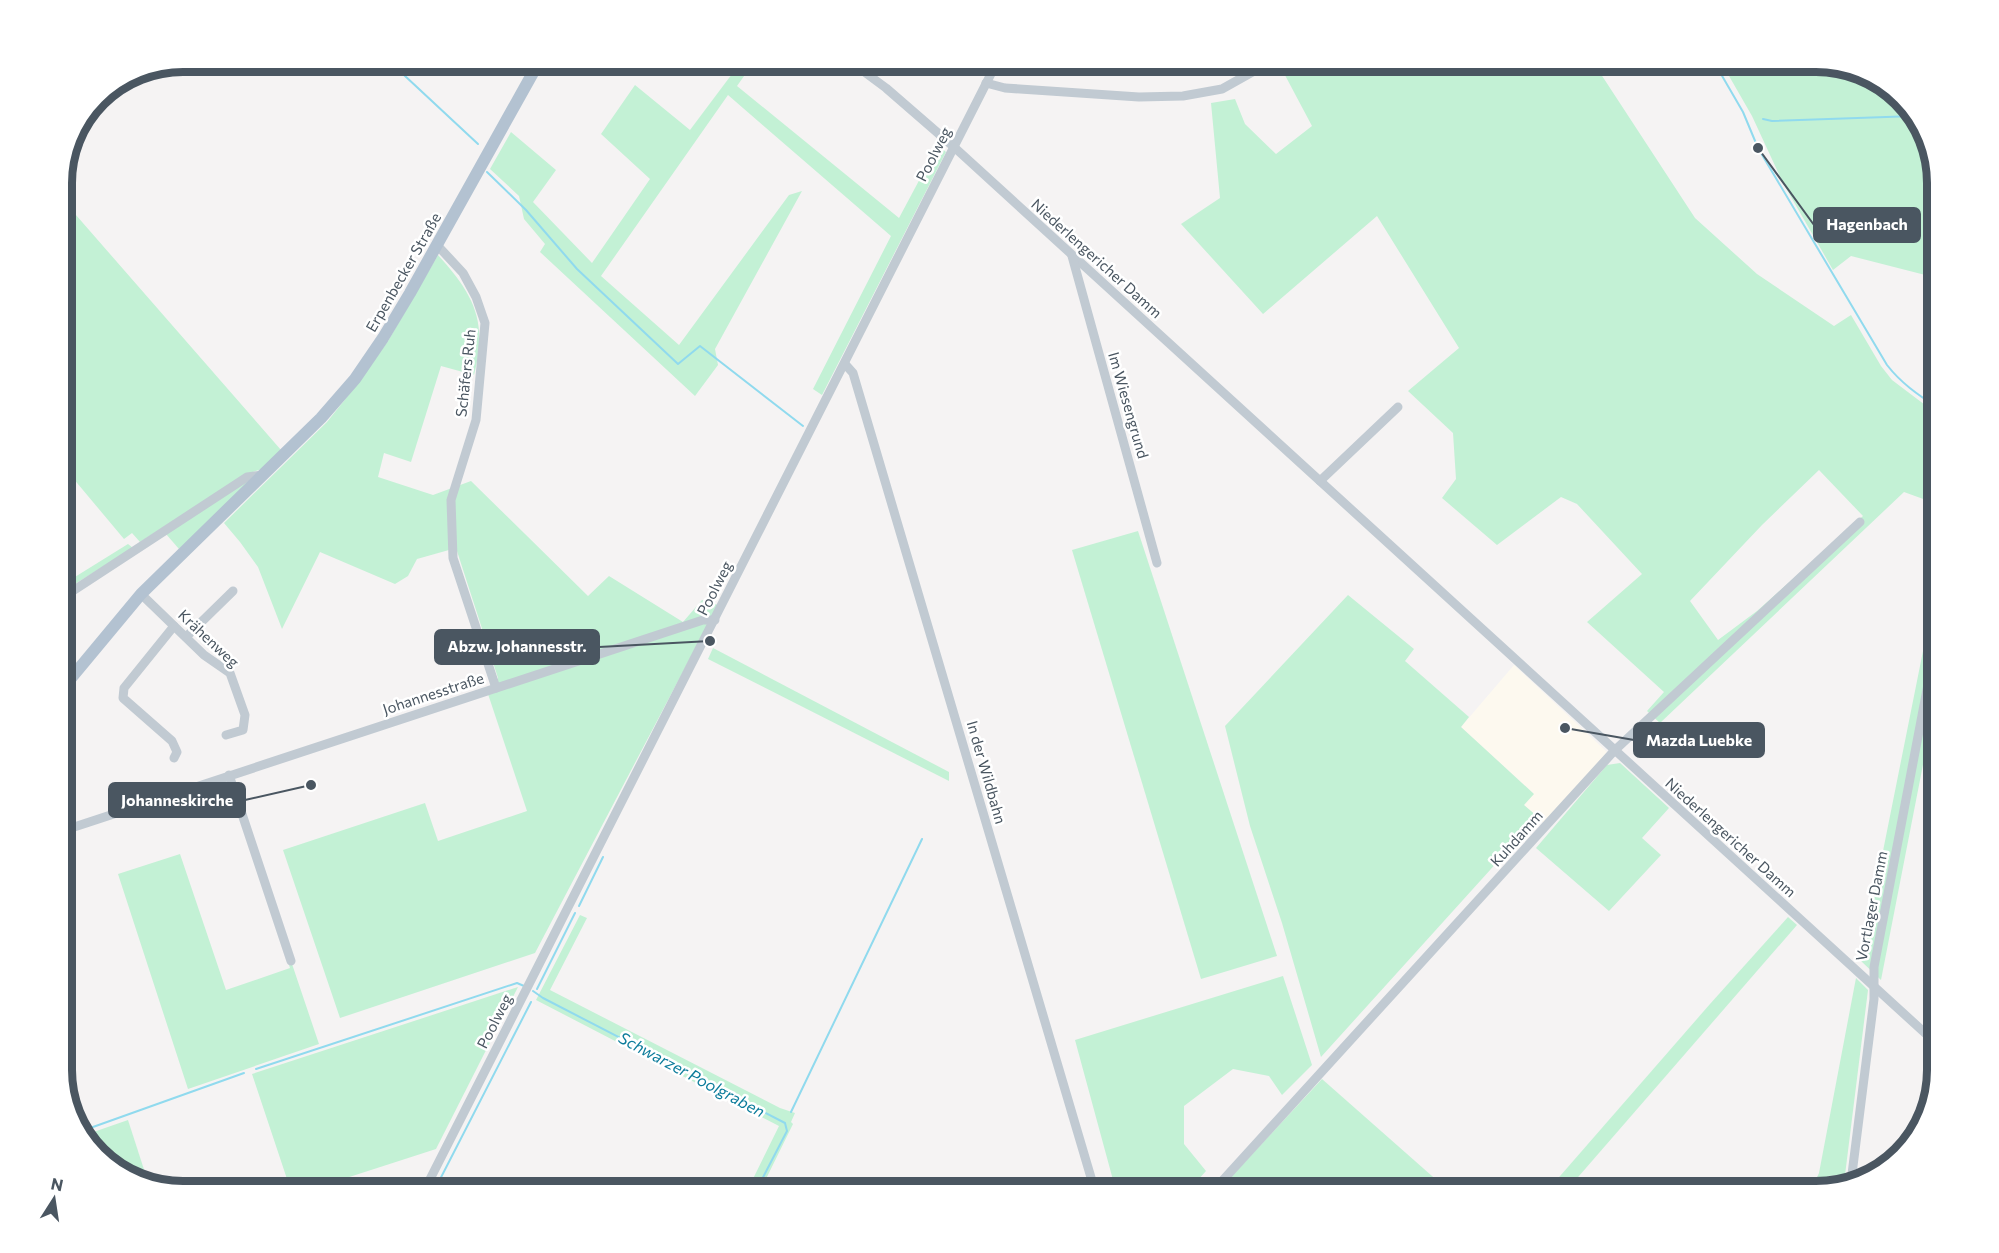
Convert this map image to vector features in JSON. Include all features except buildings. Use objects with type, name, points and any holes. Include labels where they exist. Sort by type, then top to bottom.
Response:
[{"type":"main road","name":"Erpenbecker Straße","points":[[72,677],[141,594],[321,418],[355,379],[383,338],[533,72]]},
{"type":"street","name":"Niederlengericher Damm","points":[[864,72],[886,88],[954,147],[1927,1034]]},
{"type":"street","name":"Poolweg","points":[[429,1181],[992,72]]},
{"type":"street","points":[[986,83],[1005,88],[1139,97],[1183,96],[1222,89],[1252,72]]},
{"type":"street","name":"Schäfers Ruh","points":[[436,245],[463,273],[476,297],[485,323],[476,420],[451,500],[453,558],[496,688]]},
{"type":"street","name":"Im Wiesengrund","points":[[1072,255],[1157,563]]},
{"type":"street","name":"In der Wildbahn","points":[[845,364],[853,373],[1092,1181]]},
{"type":"street","points":[[1320,480],[1398,407]]},
{"type":"street","name":"Erpenbecker Straße","points":[[72,591],[247,477],[263,475]]},
{"type":"street","name":"Kuhdamm","points":[[1222,1181],[1614,751],[1860,522]]},
{"type":"street","points":[[186,638],[233,591]]},
{"type":"street","name":"Krähenweg","points":[[141,594],[204,655],[230,673],[245,716],[243,730],[226,735]]},
{"type":"street","name":"Johannesstraße","points":[[72,828],[703,620],[715,621]]},
{"type":"street","points":[[174,626],[124,688],[123,698],[172,741],[177,752],[174,759]]},
{"type":"street","name":"Vortlager Damm","points":[[1852,1175],[1874,999],[1874,967],[1927,689]]},
{"type":"street","points":[[229,775],[291,961]]},
{"type":"shaded area","points":[[1514,665],[1607,752],[1545,824],[1524,805],[1533,793],[1461,727]]},
{"type":"green space","points":[[734,72],[747,72],[737,86],[899,218],[938,145],[946,152],[822,395],[813,389],[891,236],[728,95],[601,276],[679,345],[789,195],[802,191],[715,349],[718,365],[695,396],[540,252],[545,244],[524,219],[519,196],[490,169],[511,132],[556,170],[533,202],[592,263],[650,179],[601,134],[635,85],[690,130]]},
{"type":"green space","points":[[1283,72],[1600,72],[1695,218],[1757,274],[1834,326],[1851,315],[1881,366],[1892,380],[1927,406],[1927,500],[1904,492],[1660,723],[1647,711],[1664,692],[1587,622],[1642,574],[1577,504],[1561,497],[1497,545],[1442,498],[1456,479],[1453,433],[1408,391],[1459,348],[1377,216],[1263,314],[1181,224],[1220,198],[1211,103],[1235,99],[1245,124],[1276,154],[1312,126]],"holes":[[[1819,470],[1863,516],[1757,611],[1718,640],[1690,601],[1762,525]]]},
{"type":"green space","points":[[1727,72],[1831,73],[1859,80],[1895,104],[1919,140],[1925,161],[1927,275],[1851,256],[1833,270],[1783,183],[1752,116]]},
{"type":"green space","points":[[72,210],[281,450],[262,469],[246,474],[140,542],[132,533],[124,539],[72,477]]},
{"type":"green space","points":[[438,255],[461,283],[475,310],[479,339],[474,375],[441,366],[411,462],[384,453],[378,477],[433,495],[471,481],[588,596],[609,576],[683,622],[702,600],[718,605],[535,953],[340,1018],[283,850],[425,803],[438,841],[527,811],[488,694],[498,678],[456,548],[417,559],[408,576],[395,584],[320,552],[282,629],[258,567],[224,523],[327,422],[359,382],[388,341]]},
{"type":"green space","points":[[246,482],[252,482],[179,549],[166,534]]},
{"type":"green space","points":[[1138,531],[1277,956],[1201,979],[1072,550]]},
{"type":"green space","points":[[128,544],[133,548],[72,586],[72,579]]},
{"type":"green space","points":[[1348,595],[1414,649],[1405,661],[1469,717],[1461,727],[1534,794],[1524,805],[1538,817],[1321,1057],[1282,923],[1250,826],[1225,726]]},
{"type":"green space","points":[[1927,631],[1927,744],[1881,980],[1861,961]]},
{"type":"green space","points":[[713,648],[949,772],[949,781],[708,659]]},
{"type":"green space","points":[[1620,763],[1669,808],[1642,838],[1661,855],[1609,911],[1536,848],[1607,765]]},
{"type":"green space","points":[[180,854],[226,990],[290,968],[288,962],[291,961],[319,1044],[188,1089],[118,874]]},
{"type":"green space","points":[[580,915],[587,918],[550,990],[780,1108],[795,1113],[791,1122],[793,1124],[765,1181],[752,1181],[779,1126],[536,1000]]},
{"type":"green space","points":[[1788,917],[1797,925],[1575,1181],[1556,1181]]},
{"type":"green space","points":[[1283,976],[1312,1065],[1282,1095],[1269,1076],[1233,1069],[1184,1106],[1184,1144],[1206,1171],[1197,1181],[1113,1181],[1075,1040]]},
{"type":"green space","points":[[1856,978],[1868,990],[1845,1175],[1828,1176],[1827,1180],[1815,1181],[1819,1173]]},
{"type":"green space","points":[[518,987],[436,1149],[337,1181],[288,1181],[252,1074]]},
{"type":"green space","points":[[1322,1079],[1438,1181],[1227,1181]]},
{"type":"green space","points":[[128,1120],[146,1175],[115,1158],[104,1149],[92,1133]]},
{"type":"waterway","points":[[401,72],[478,144]]},
{"type":"waterway","points":[[1720,72],[1743,112],[1758,148],[1887,365],[1910,388],[1927,401]]},
{"type":"waterway","points":[[1763,119],[1772,121],[1905,116]]},
{"type":"waterway","points":[[487,172],[526,210],[577,269],[678,364],[700,346],[803,426]]},
{"type":"waterway","points":[[791,1112],[922,839]]},
{"type":"waterway","points":[[579,906],[603,857]]},
{"type":"waterway","points":[[537,989],[575,913]]},
{"type":"waterway","name":"Schwarzer Poolgraben","points":[[256,1069],[517,983],[524,986]]},
{"type":"waterway","name":"Schwarzer Poolgraben","points":[[533,991],[785,1123],[787,1131],[761,1181]]},
{"type":"waterway","points":[[439,1181],[531,1002]]},
{"type":"waterway","name":"Schwarzer Poolgraben","points":[[89,1128],[244,1073]]},
{"type":"place","name":"Hagenbach","points":[[1758,148]]},
{"type":"place","name":"Abzw. Johannesstr.","points":[[710,641]]},
{"type":"place","name":"Mazda Luebke","points":[[1565,728]]},
{"type":"place","name":"Johanneskirche","points":[[311,785]]}]
